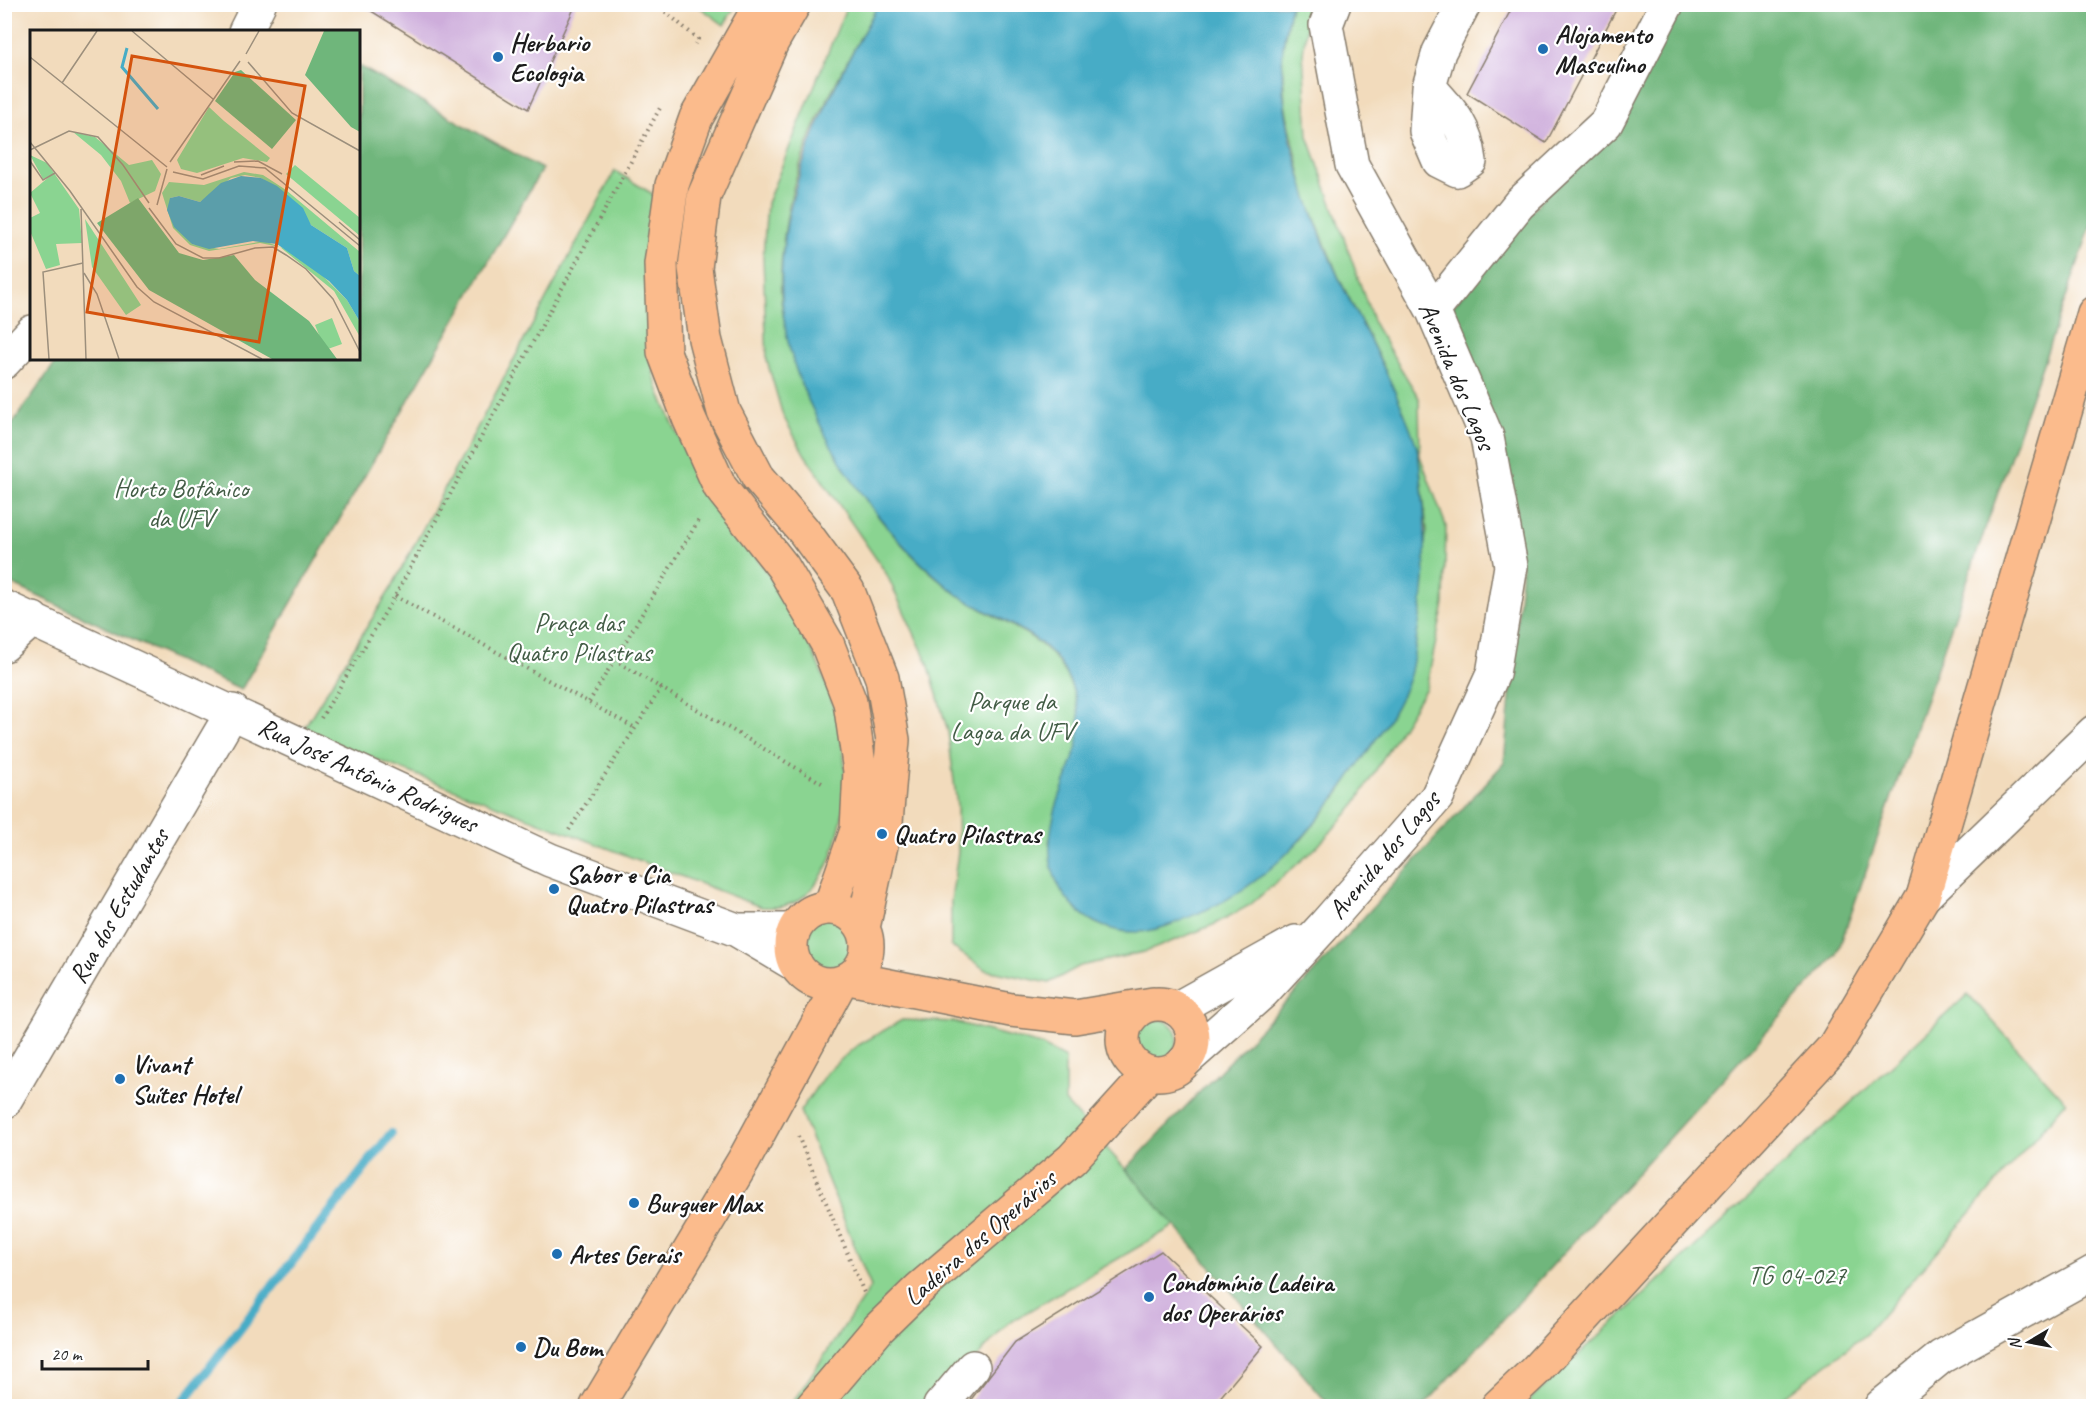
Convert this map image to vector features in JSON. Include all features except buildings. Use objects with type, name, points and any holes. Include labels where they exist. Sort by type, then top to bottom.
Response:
[{"type":"main road","points":[[761,4],[696,117],[672,185],[661,264],[664,352],[720,487],[783,567],[827,643],[850,702],[860,771],[857,830],[830,907]]},
{"type":"main road","points":[[794,4],[772,42],[704,196],[695,268],[705,339],[724,412],[758,477],[803,530],[848,591],[882,678],[893,740],[886,822],[859,971],[825,977]]},
{"type":"main road","points":[[1498,1407],[1535,1371],[1834,1047],[1923,897],[2094,314]]},
{"type":"main road","points":[[934,996],[865,938],[849,913],[830,907],[809,914],[794,930],[791,948],[825,977],[1011,1010],[1076,1017],[1164,1006]]},
{"type":"main road","points":[[597,1407],[782,1091],[825,977]]},
{"type":"main road","points":[[1164,1006],[1190,1024],[1193,1033],[1190,1053],[1184,1062],[1169,1072],[1150,1073],[1132,1062],[1123,1041],[1128,1021],[1143,1007],[1164,1006]]},
{"type":"main road","points":[[1076,1017],[1123,1041]]},
{"type":"main road","name":"Ladeira dos Operários","points":[[813,1407],[879,1329],[920,1288],[1072,1159],[1150,1073]]},
{"type":"street","points":[[246,30],[259,4]]},
{"type":"street","name":"Avenida dos Lagos","points":[[1184,1062],[1262,993],[1437,797],[1493,674],[1511,566],[1487,437],[1433,311],[1352,165],[1326,25],[1334,4]]},
{"type":"street","points":[[1429,87],[1439,52],[1464,4]]},
{"type":"street","points":[[1433,311],[1519,204],[1606,123],[1667,4]]},
{"type":"street","points":[[4,362],[30,334]]},
{"type":"street","points":[[4,645],[19,613]]},
{"type":"street","name":"Rua José Antônio Rodrigues","points":[[19,613],[550,860],[737,930],[825,977]]},
{"type":"street","name":"Rua dos Estudantes","points":[[4,1102],[233,711]]},
{"type":"street","points":[[1923,897],[2094,732]]},
{"type":"street","name":"Avenida dos Lagos","points":[[1164,1006],[1323,927]]},
{"type":"street","name":"Rua José Antônio Rodrigues","points":[[737,930],[794,930]]},
{"type":"street","points":[[1881,1407],[1941,1357],[2094,1272]]},
{"type":"street","points":[[940,1407],[973,1367]]},
{"type":"path","points":[[656,4],[698,39],[692,50]]},
{"type":"path","points":[[303,746],[395,596],[663,102]]},
{"type":"path","points":[[589,702],[720,487]]},
{"type":"path","points":[[395,596],[635,728]]},
{"type":"path","points":[[614,660],[859,805]]},
{"type":"path","points":[[550,860],[662,687]]},
{"type":"path","points":[[782,1091],[792,1121],[879,1329]]},
{"type":"green space","points":[[697,5],[736,5],[724,25]]},
{"type":"green space","name":"Parque da Lagoa da UFV","points":[[847,5],[878,5],[824,107],[812,133],[793,188],[785,227],[781,268],[784,319],[809,397],[826,434],[846,471],[870,505],[925,567],[956,593],[1043,646],[1056,660],[1067,678],[1076,700],[1079,736],[1071,772],[1049,843],[1301,840],[1335,799],[1388,719],[1427,531],[1418,449],[1382,363],[1339,278],[1305,194],[1285,104],[1282,51],[1291,5],[1309,5],[1303,53],[1308,136],[1375,326],[1419,398],[1420,456],[1446,526],[1444,604],[1426,688],[1354,806],[1316,848],[1250,905],[1213,925],[1148,951],[1080,966],[1049,983],[986,970],[951,946],[951,901],[958,852],[957,806],[948,732],[928,663],[886,573],[805,455],[783,416],[767,361],[763,257],[767,203]]},
{"type":"green space","points":[[1667,5],[2093,5],[2093,220],[1837,954],[1424,1406],[1330,1406],[1126,1169],[1304,983],[1504,763],[1522,567],[1438,324],[1606,123]]},
{"type":"green space","name":"Horto Botânico da UFV","points":[[360,67],[542,169],[241,690],[5,581],[5,434],[57,360],[360,360]]},
{"type":"green space","name":"Praça das Quatro Pilastras","points":[[615,171],[656,196],[649,319],[652,366],[661,396],[699,476],[772,580],[805,635],[831,698],[840,730],[845,763],[845,795],[833,853],[826,869],[807,894],[783,906],[761,907],[302,731],[390,590]]},
{"type":"green space","points":[[823,914],[835,914],[852,923],[859,934],[861,946],[859,958],[852,969],[835,978],[823,978],[811,973],[802,964],[797,952],[797,940],[802,928],[811,919]]},
{"type":"green space","name":"TG 04-027","points":[[1968,994],[2066,1102],[1867,1333],[1772,1406],[1523,1406]]},
{"type":"green space","points":[[1157,1019],[1171,1025],[1177,1039],[1171,1053],[1157,1059],[1143,1053],[1137,1039],[1143,1025]]},
{"type":"green space","points":[[902,1020],[955,1022],[1041,1045],[1065,1058],[1065,1102],[1176,1225],[1008,1323],[933,1406],[790,1406],[871,1287],[800,1111],[827,1072],[855,1047]]},
{"type":"water","points":[[878,5],[1291,5],[1286,26],[1282,76],[1290,137],[1298,168],[1318,229],[1341,283],[1391,382],[1416,444],[1424,508],[1425,546],[1424,584],[1419,623],[1411,671],[1399,700],[1354,771],[1306,834],[1268,871],[1247,887],[1225,901],[1163,927],[1138,932],[1119,931],[1102,926],[1087,918],[1063,893],[1055,877],[1050,841],[1053,818],[1074,758],[1079,718],[1075,695],[1064,670],[1055,657],[1030,635],[970,603],[953,591],[896,537],[860,491],[839,459],[812,409],[793,362],[782,304],[782,259],[789,214],[801,170],[817,127]]},
{"type":"waterway","points":[[180,1406],[391,1134]]},
{"type":"place","name":"Alojamento Masculino","points":[[1543,49]]},
{"type":"place","name":"Herbario Ecologia","points":[[498,57]]},
{"type":"place","name":"Quatro Pilastras","points":[[882,834]]},
{"type":"place","name":"Sabor e Cia Quatro Pilastras","points":[[554,889]]},
{"type":"place","name":"Vivant Suítes Hotel","points":[[120,1079]]},
{"type":"place","name":"Burguer Max","points":[[634,1203]]},
{"type":"place","name":"Artes Gerais","points":[[557,1254]]},
{"type":"place","name":"Condomínio Ladeira dos Operários","points":[[1149,1297]]},
{"type":"place","name":"Du Bom","points":[[521,1347]]}]
